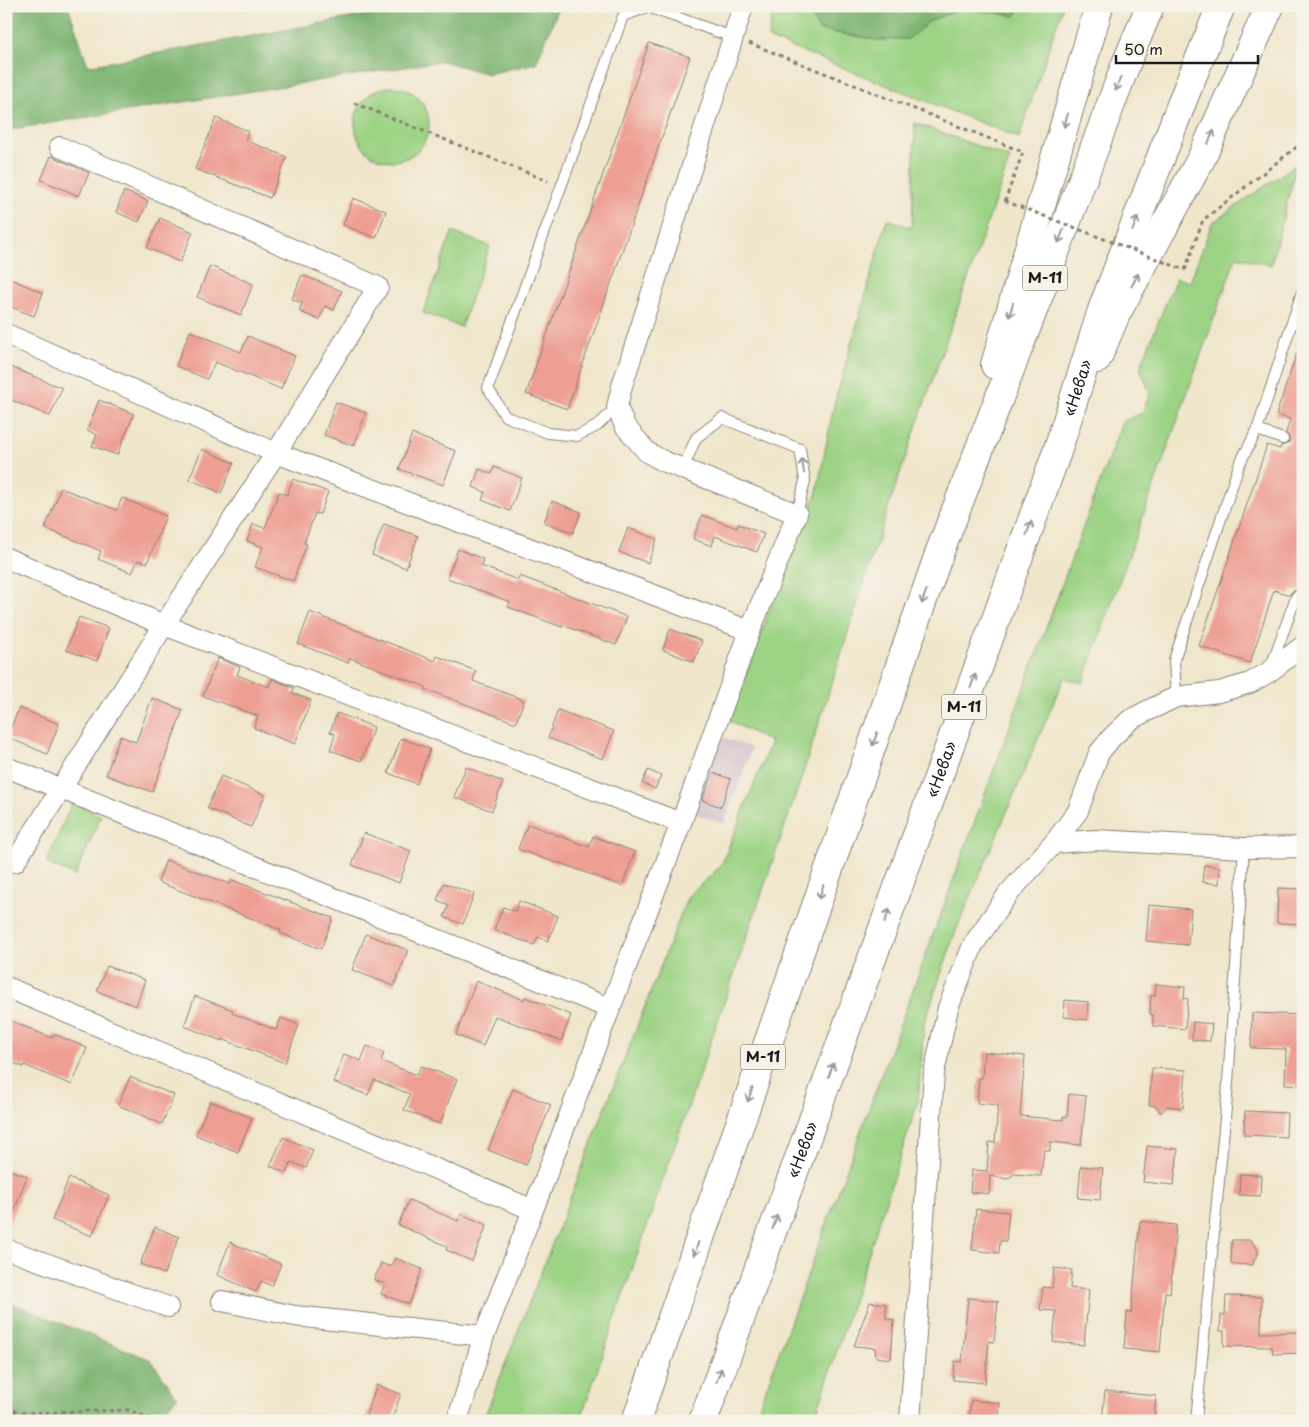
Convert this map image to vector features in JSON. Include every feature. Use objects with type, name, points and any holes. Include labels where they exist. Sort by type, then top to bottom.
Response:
[{"type":"main road","points":[[940,550],[1099,6]]},
{"type":"main road","name":"М-11","points":[[636,1421],[940,550],[1126,64],[1150,6]]},
{"type":"main road","name":"«Нева»","points":[[703,1421],[1057,452],[1102,306],[1222,6]]},
{"type":"main road","points":[[1057,452],[1116,314],[1201,160],[1270,6]]},
{"type":"street","points":[[457,1421],[484,1336],[680,823],[750,631],[797,514],[663,461],[646,452],[625,426],[617,407],[622,386],[743,6]]},
{"type":"street","points":[[15,862],[164,625],[276,453],[378,287],[60,147]]},
{"type":"street","points":[[6,334],[276,453],[750,631]]},
{"type":"street","points":[[6,558],[164,625],[680,823]]},
{"type":"street","points":[[910,1421],[934,1072],[948,1008],[974,945],[1008,894],[1054,843],[1078,810],[1099,753],[1130,720],[1176,697],[1219,692],[1250,682],[1269,672],[1303,646]]},
{"type":"street","points":[[6,767],[609,1008]]},
{"type":"street","points":[[1054,843],[1096,840],[1244,848],[1303,847]]},
{"type":"street","points":[[6,987],[533,1210]]},
{"type":"street","points":[[6,1249],[168,1307]]},
{"type":"street","points":[[222,1301],[295,1316],[484,1336]]},
{"type":"lane","points":[[617,407],[597,426],[577,436],[548,433],[505,416],[488,388],[562,186],[623,11],[648,7],[732,37]]},
{"type":"lane","points":[[1176,697],[1174,660],[1239,466],[1257,430],[1303,288]]},
{"type":"lane","points":[[684,469],[696,438],[722,418],[800,449],[805,481],[797,514]]},
{"type":"lane","points":[[1257,430],[1284,439]]},
{"type":"lane","points":[[1269,672],[1296,597]]},
{"type":"lane","points":[[1196,1421],[1227,1097],[1244,848]]},
{"type":"path","points":[[732,37],[1023,152],[1004,201],[1185,270],[1203,220],[1303,142]]},
{"type":"path","points":[[354,103],[562,186]]},
{"type":"path","points":[[6,1408],[22,1413],[128,1410],[158,1421]]},
{"type":"shaded area","points":[[723,737],[752,748],[724,824],[694,813]]},
{"type":"green space","points":[[6,6],[68,6],[88,66],[416,6],[558,6],[559,8],[536,63],[488,74],[443,61],[6,130]]},
{"type":"green space","points":[[776,6],[1063,6],[1019,138],[768,38],[772,13]]},
{"type":"green space","points":[[807,6],[1022,6],[1015,16],[986,11],[957,10],[930,21],[908,39],[878,40],[819,30]]},
{"type":"green space","points":[[392,87],[413,93],[423,103],[429,124],[423,145],[413,155],[392,161],[371,155],[361,145],[355,124],[361,103],[371,93]]},
{"type":"green space","points":[[915,123],[1010,158],[889,505],[801,779],[580,1421],[483,1421],[688,896],[721,866],[771,742],[730,721],[801,522],[816,497],[834,405],[887,219],[912,228]]},
{"type":"green space","points":[[1297,164],[1271,265],[1236,257],[1083,683],[1064,678],[955,933],[924,1024],[918,1102],[814,1421],[754,1421],[1122,422],[1142,413],[1150,393],[1140,368],[1176,278],[1190,282],[1212,223]]},
{"type":"green space","points":[[452,232],[490,246],[461,327],[423,313]]},
{"type":"green space","points":[[72,803],[101,816],[75,876],[46,863]]},
{"type":"green space","points":[[6,1301],[151,1360],[177,1397],[155,1421],[6,1421]]},
{"type":"building","points":[[649,43],[690,57],[567,409],[526,394]]},
{"type":"building","points":[[216,118],[248,131],[245,140],[287,157],[270,198],[195,169]]},
{"type":"building","points":[[51,156],[89,173],[79,196],[41,180]]},
{"type":"building","points":[[124,191],[148,201],[139,222],[116,212]]},
{"type":"building","points":[[353,198],[386,211],[376,238],[343,225]]},
{"type":"building","points":[[160,218],[193,232],[180,262],[147,248]]},
{"type":"building","points":[[210,266],[253,284],[241,315],[197,297]]},
{"type":"building","points":[[302,275],[342,291],[334,310],[325,306],[319,320],[299,311],[302,303],[292,299]]},
{"type":"building","points":[[6,277],[43,293],[34,316],[6,305]]},
{"type":"building","points":[[190,331],[241,352],[248,336],[295,356],[281,389],[215,362],[207,379],[176,366]]},
{"type":"building","points":[[1300,344],[1303,345],[1303,596],[1298,590],[1292,591],[1290,595],[1274,590],[1250,663],[1199,646],[1267,445],[1280,449],[1281,446],[1290,441],[1286,433],[1290,419],[1276,415]]},
{"type":"building","points":[[6,365],[62,388],[50,416],[6,398]]},
{"type":"building","points":[[99,400],[134,414],[117,455],[92,446],[97,435],[87,430]]},
{"type":"building","points":[[336,402],[366,413],[354,446],[324,435]]},
{"type":"building","points":[[412,434],[456,451],[443,485],[399,469]]},
{"type":"building","points":[[202,449],[234,463],[221,493],[189,479]]},
{"type":"building","points":[[494,467],[522,478],[510,511],[482,500],[485,492],[473,487],[479,469],[492,474]]},
{"type":"building","points":[[293,479],[328,492],[320,514],[315,513],[304,543],[307,544],[293,581],[255,567],[263,547],[247,541],[253,524],[265,528],[279,492],[287,495]]},
{"type":"building","points":[[61,488],[117,510],[122,498],[166,516],[147,563],[138,560],[132,573],[98,559],[101,551],[45,528]]},
{"type":"building","points":[[552,501],[581,512],[573,533],[544,522]]},
{"type":"building","points":[[702,515],[737,528],[738,524],[764,534],[757,552],[715,536],[712,546],[693,539]]},
{"type":"building","points":[[384,524],[418,536],[406,568],[372,555]]},
{"type":"building","points":[[628,528],[657,539],[648,563],[619,552]]},
{"type":"building","points":[[458,549],[483,559],[481,566],[518,580],[520,576],[627,617],[616,645],[508,607],[510,602],[447,578]]},
{"type":"building","points":[[310,612],[435,661],[437,656],[476,671],[473,681],[524,700],[516,723],[425,689],[426,687],[350,658],[348,663],[298,644]]},
{"type":"building","points":[[79,617],[109,628],[97,661],[66,650]]},
{"type":"building","points":[[670,629],[702,641],[694,662],[663,650]]},
{"type":"building","points":[[218,658],[240,667],[237,675],[269,687],[272,679],[294,688],[292,693],[311,700],[295,744],[254,728],[258,716],[203,696]]},
{"type":"building","points":[[152,698],[183,710],[152,792],[106,775],[120,736],[136,742]]},
{"type":"building","points":[[19,708],[59,724],[47,754],[7,737]]},
{"type":"building","points":[[558,710],[614,731],[603,759],[548,738]]},
{"type":"building","points":[[337,713],[374,727],[361,761],[330,750],[335,734],[330,732]]},
{"type":"building","points":[[401,738],[430,749],[417,784],[388,773]]},
{"type":"building","points":[[466,767],[503,782],[492,811],[454,797]]},
{"type":"building","points":[[648,770],[661,776],[655,789],[642,783]]},
{"type":"building","points":[[713,773],[731,779],[721,807],[702,800]]},
{"type":"building","points":[[221,776],[265,795],[251,827],[207,808]]},
{"type":"building","points":[[528,824],[589,847],[593,836],[635,852],[622,886],[518,849]]},
{"type":"building","points":[[364,833],[411,851],[399,883],[352,865]]},
{"type":"building","points":[[166,860],[230,884],[232,880],[333,918],[321,949],[280,933],[281,930],[158,882]]},
{"type":"building","points":[[1204,865],[1220,867],[1219,884],[1202,882]]},
{"type":"building","points":[[444,883],[474,894],[463,924],[444,917],[449,905],[437,900]]},
{"type":"building","points":[[1278,888],[1303,889],[1303,924],[1277,923]]},
{"type":"building","points":[[519,901],[558,916],[548,941],[538,937],[534,945],[494,930],[503,907],[515,911]]},
{"type":"building","points":[[1149,905],[1191,909],[1188,945],[1146,941]]},
{"type":"building","points":[[366,934],[408,950],[394,986],[352,970]]},
{"type":"building","points":[[107,966],[145,980],[136,1006],[97,991]]},
{"type":"building","points":[[476,981],[524,1000],[525,997],[571,1015],[561,1041],[495,1016],[483,1046],[456,1035]]},
{"type":"building","points":[[1156,984],[1185,987],[1184,998],[1188,999],[1185,1029],[1153,1026],[1153,1015],[1150,1014],[1151,995],[1155,996]]},
{"type":"building","points":[[195,996],[233,1010],[232,1013],[276,1030],[281,1018],[299,1025],[285,1063],[184,1026]]},
{"type":"building","points":[[1065,1000],[1088,1002],[1087,1020],[1064,1017]]},
{"type":"building","points":[[1252,1013],[1303,1015],[1303,1085],[1285,1084],[1286,1049],[1251,1048]]},
{"type":"building","points":[[6,1019],[52,1038],[54,1034],[87,1048],[72,1085],[24,1065],[23,1067],[6,1060]]},
{"type":"building","points":[[1193,1022],[1212,1024],[1210,1041],[1192,1040]]},
{"type":"building","points":[[367,1046],[384,1053],[381,1061],[417,1075],[421,1066],[457,1079],[440,1124],[404,1110],[410,1094],[374,1080],[368,1095],[333,1082],[344,1054],[361,1061]]},
{"type":"building","points":[[984,1052],[1025,1056],[1020,1116],[1063,1120],[1063,1116],[1067,1117],[1069,1094],[1086,1096],[1081,1145],[1050,1142],[1050,1151],[1044,1150],[1041,1176],[1014,1174],[1008,1179],[990,1176],[989,1194],[970,1192],[972,1170],[987,1171],[989,1142],[995,1143],[998,1105],[977,1103],[979,1078],[982,1078]]},
{"type":"building","points":[[1152,1068],[1186,1070],[1183,1108],[1167,1106],[1161,1113],[1156,1106],[1149,1105]]},
{"type":"building","points":[[130,1077],[174,1095],[162,1124],[118,1105]]},
{"type":"building","points":[[513,1089],[551,1105],[526,1165],[488,1150]]},
{"type":"building","points":[[210,1101],[252,1118],[238,1152],[196,1135]]},
{"type":"building","points":[[1245,1111],[1287,1113],[1286,1137],[1244,1135]]},
{"type":"building","points":[[283,1137],[313,1150],[306,1168],[291,1162],[286,1173],[270,1166]]},
{"type":"building","points":[[1147,1146],[1178,1149],[1174,1185],[1143,1182]]},
{"type":"building","points":[[1081,1166],[1103,1168],[1100,1200],[1078,1198]]},
{"type":"building","points":[[6,1169],[27,1176],[8,1228],[6,1228]]},
{"type":"building","points":[[1240,1174],[1261,1175],[1260,1196],[1239,1195]]},
{"type":"building","points":[[69,1178],[109,1195],[92,1236],[52,1220]]},
{"type":"building","points":[[409,1200],[458,1221],[461,1214],[487,1225],[472,1261],[446,1250],[447,1246],[398,1225]]},
{"type":"building","points":[[976,1209],[1009,1212],[1006,1241],[1000,1241],[999,1253],[972,1250]]},
{"type":"building","points":[[1140,1221],[1176,1225],[1170,1293],[1165,1292],[1160,1352],[1124,1349],[1127,1312],[1131,1313]]},
{"type":"building","points":[[155,1227],[179,1237],[164,1274],[140,1264]]},
{"type":"building","points":[[1232,1240],[1251,1240],[1258,1250],[1258,1255],[1253,1265],[1231,1264]]},
{"type":"building","points":[[230,1242],[281,1264],[272,1286],[261,1281],[256,1292],[217,1275]]},
{"type":"building","points":[[395,1258],[422,1269],[409,1304],[381,1294],[385,1284],[374,1280],[381,1263],[391,1267]]},
{"type":"building","points":[[1054,1268],[1072,1270],[1070,1288],[1089,1290],[1084,1345],[1053,1342],[1056,1311],[1040,1310],[1043,1287],[1052,1288]]},
{"type":"building","points":[[1226,1296],[1262,1297],[1261,1333],[1303,1332],[1303,1353],[1273,1354],[1272,1347],[1224,1346],[1224,1331],[1220,1331],[1221,1315],[1225,1315]]},
{"type":"building","points":[[968,1298],[998,1301],[994,1342],[989,1341],[985,1383],[953,1380],[955,1361],[962,1362]]},
{"type":"building","points":[[870,1302],[886,1304],[886,1319],[894,1320],[891,1359],[876,1357],[875,1348],[854,1346]]},
{"type":"building","points":[[377,1385],[401,1394],[391,1421],[364,1421]]},
{"type":"building","points":[[1105,1391],[1156,1396],[1154,1421],[1102,1421]]},
{"type":"building","points":[[971,1400],[1000,1403],[999,1421],[969,1421]]}]
